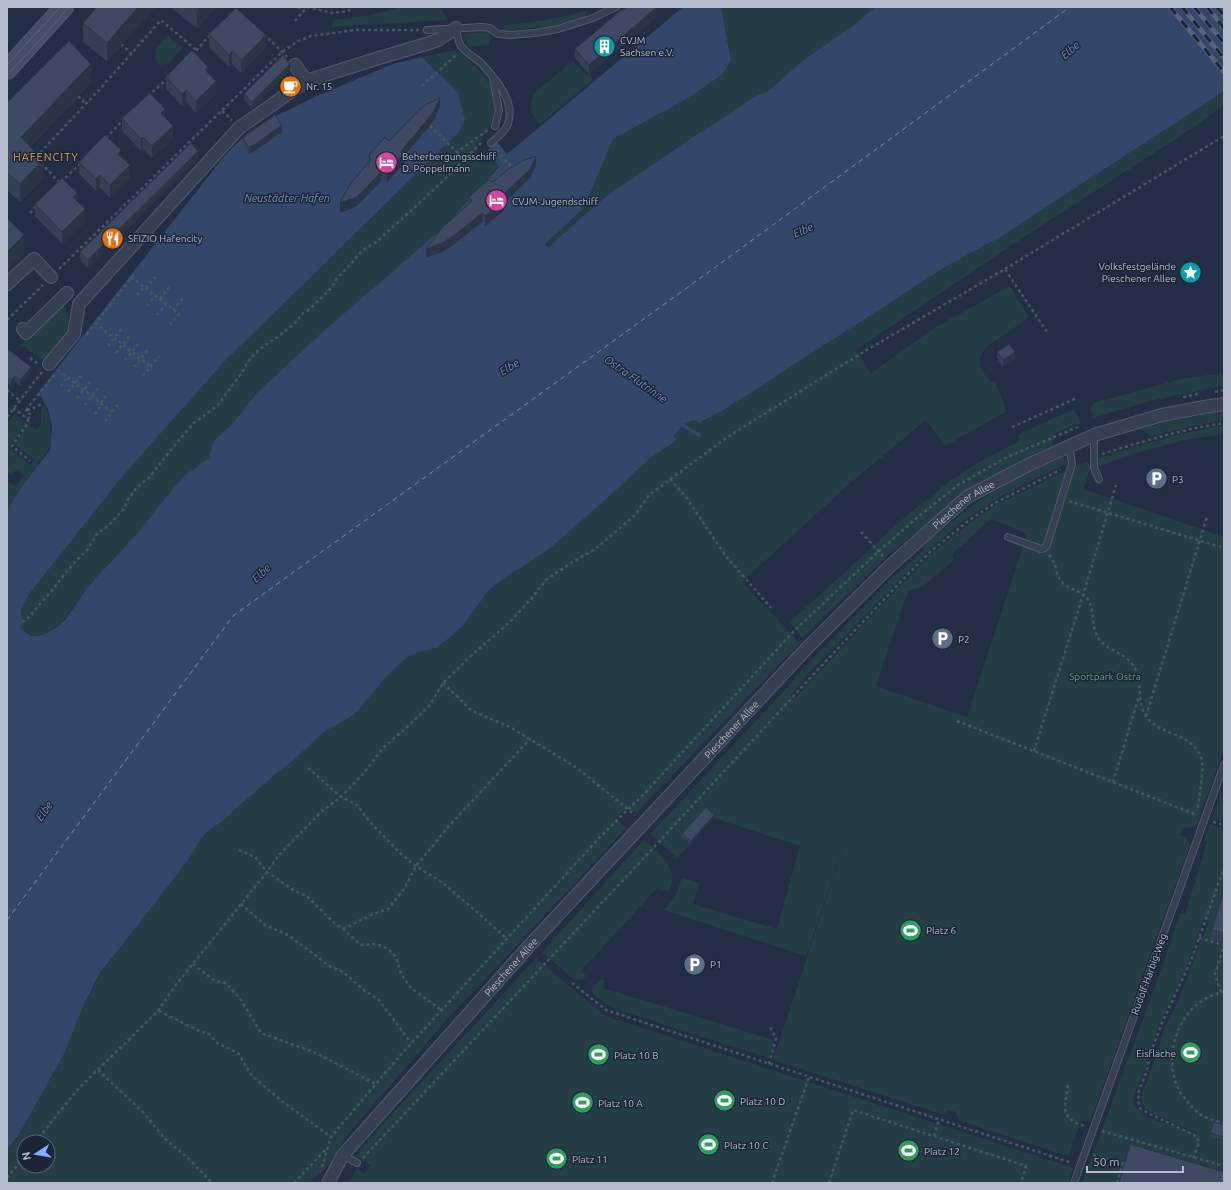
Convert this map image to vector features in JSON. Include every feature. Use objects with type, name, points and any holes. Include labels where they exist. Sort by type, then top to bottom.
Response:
[{"type":"main road","points":[[7,70],[64,7]]},
{"type":"street","points":[[53,367],[74,334],[79,304],[237,126],[306,81],[438,40],[456,28]]},
{"type":"street","points":[[291,61],[306,81]]},
{"type":"street","points":[[7,284],[34,259],[51,277]]},
{"type":"street","points":[[23,329],[26,333],[65,291],[79,304]]},
{"type":"street","name":"Pieschener Allee","points":[[328,1182],[343,1155],[494,984],[808,647],[891,564],[967,498],[1028,465],[1094,435],[1162,415],[1224,404]]},
{"type":"lane","points":[[428,30],[482,26],[490,28],[498,34],[510,35],[535,33],[558,29],[593,18],[616,7]]},
{"type":"lane","points":[[456,28],[459,42],[502,88],[507,100],[510,113],[507,126],[491,143]]},
{"type":"lane","points":[[493,78],[499,110],[495,126]]},
{"type":"lane","points":[[1094,435],[1094,468],[1099,479]]},
{"type":"lane","points":[[1008,537],[1041,549],[1045,548],[1072,464],[1069,446]]},
{"type":"lane","name":"Rudolf-Harbig-Weg","points":[[1074,1183],[1224,765]]},
{"type":"lane","points":[[343,1155],[357,1163]]},
{"type":"path","points":[[298,7],[307,7],[332,13],[349,11],[349,7]]},
{"type":"path","points":[[295,21],[307,7]]},
{"type":"path","points":[[60,183],[35,158],[132,54],[161,20],[196,50]]},
{"type":"path","points":[[259,30],[291,61]]},
{"type":"path","points":[[7,320],[282,52],[298,40],[311,36],[356,30],[428,30]]},
{"type":"path","points":[[187,60],[211,35]]},
{"type":"path","points":[[121,44],[132,54]]},
{"type":"path","points":[[422,86],[464,49]]},
{"type":"path","points":[[145,99],[173,73]]},
{"type":"path","points":[[78,96],[86,104]]},
{"type":"path","points":[[222,111],[237,126]]},
{"type":"path","points":[[100,143],[128,115]]},
{"type":"path","points":[[430,126],[464,160]]},
{"type":"path","points":[[457,152],[495,126]]},
{"type":"path","points":[[22,622],[28,618],[73,564],[88,549],[97,534],[109,525],[123,510],[137,487],[149,478],[190,428],[218,405],[254,354],[294,324],[303,313],[310,309],[331,288],[337,278],[359,254],[378,241],[413,209],[464,160],[495,126]]},
{"type":"path","points":[[41,1134],[79,1088],[158,1011],[175,986],[279,855],[317,815],[341,797],[363,774],[383,748],[430,705],[443,683],[474,653],[508,624],[547,579],[574,560],[594,550],[634,516],[649,495],[729,436],[860,354],[1005,269],[1224,136]]},
{"type":"path","points":[[491,143],[517,173]]},
{"type":"path","points":[[55,188],[84,160]]},
{"type":"path","points":[[30,213],[40,203]]},
{"type":"path","points":[[1005,269],[1047,332]]},
{"type":"path","points":[[137,296],[157,275]]},
{"type":"path","points":[[132,277],[179,314],[170,324]]},
{"type":"path","points":[[160,299],[169,287]]},
{"type":"path","points":[[147,306],[155,296]]},
{"type":"path","points":[[173,310],[183,298]]},
{"type":"path","points":[[157,315],[166,304]]},
{"type":"path","points":[[95,323],[151,367]]},
{"type":"path","points":[[108,346],[122,328]]},
{"type":"path","points":[[116,353],[130,336]]},
{"type":"path","points":[[125,360],[139,343]]},
{"type":"path","points":[[134,367],[148,350]]},
{"type":"path","points":[[143,376],[159,356]]},
{"type":"path","points":[[7,417],[19,400],[53,367],[112,412]]},
{"type":"path","points":[[68,392],[82,374]]},
{"type":"path","points":[[61,386],[68,377]]},
{"type":"path","points":[[77,398],[91,380]]},
{"type":"path","points":[[85,405],[99,387]]},
{"type":"path","points":[[7,390],[19,400]]},
{"type":"path","points":[[95,414],[108,393]]},
{"type":"path","points":[[1012,428],[1077,398]]},
{"type":"path","points":[[26,410],[32,409],[43,403]]},
{"type":"path","points":[[105,421],[119,403]]},
{"type":"path","points":[[26,410],[29,406]]},
{"type":"path","points":[[13,408],[28,419]]},
{"type":"path","points":[[26,410],[26,412],[31,415],[28,419],[28,423],[12,446],[30,461]]},
{"type":"path","points":[[1094,457],[1168,434],[1224,423]]},
{"type":"path","points":[[357,1163],[930,552],[968,521],[995,503],[1072,464]]},
{"type":"path","points":[[670,479],[686,496],[725,555],[772,608]]},
{"type":"path","points":[[1034,751],[1116,485]]},
{"type":"path","points":[[1062,499],[1224,548]]},
{"type":"path","points":[[1146,716],[1207,517]]},
{"type":"path","points":[[861,532],[891,564]]},
{"type":"path","points":[[957,721],[1195,815],[1202,766],[1201,758],[1195,747],[1186,739],[1154,724],[1146,716],[1139,696],[1138,678],[1135,668],[1128,658],[1104,644],[1099,639],[1096,633],[1089,601],[1083,595],[1060,580],[1054,562],[1045,548]]},
{"type":"path","points":[[443,683],[472,710],[510,727],[577,768],[644,824]]},
{"type":"path","points":[[1113,782],[1139,696]]},
{"type":"path","points":[[343,929],[371,915],[388,909],[404,889],[416,866],[448,827],[530,739]]},
{"type":"path","points":[[308,768],[341,797],[357,805],[370,822],[401,854],[416,866],[443,883],[507,939]]},
{"type":"path","points":[[1210,821],[1224,825]]},
{"type":"path","points":[[239,850],[255,857],[267,872],[295,891],[307,896],[333,922],[361,945],[377,944],[388,949],[396,957],[401,974],[411,988],[441,1010]]},
{"type":"path","points":[[1193,1158],[1199,1143],[1196,1136],[1148,1113],[1140,1108],[1138,1100],[1139,1091],[1146,1073],[1152,1049],[1162,1023],[1183,979],[1224,868]]},
{"type":"path","points":[[241,904],[265,925],[288,935],[331,967],[343,972],[365,991],[379,1000],[411,1043]]},
{"type":"path","points":[[1199,938],[1224,946],[1215,974],[1222,991],[1209,996],[1199,1003],[1188,1013],[1181,1024],[1174,1042],[1172,1053],[1174,1076],[1180,1092],[1200,1115],[1224,1123]]},
{"type":"path","points":[[193,964],[215,980],[226,983],[241,1000],[261,1033],[316,1053],[376,1084]]},
{"type":"path","points":[[572,983],[606,1010],[1080,1165]]},
{"type":"path","points":[[158,1011],[197,1030],[209,1034],[217,1043],[238,1053],[252,1076],[283,1102],[331,1137]]},
{"type":"path","points":[[768,1064],[776,1038],[769,1025]]},
{"type":"path","points":[[98,1070],[144,1113],[165,1139],[187,1156],[212,1183]]},
{"type":"path","points":[[772,1183],[809,1077]]},
{"type":"path","points":[[1068,1085],[1066,1113],[1069,1120],[1080,1125],[1224,1166]]},
{"type":"path","points":[[828,1183],[853,1110],[1026,1166],[1021,1183]]},
{"type":"path","points":[[934,1136],[939,1120]]},
{"type":"path","points":[[294,1183],[327,1148]]},
{"type":"path","points":[[1085,1153],[1128,1164]]},
{"type":"path","points":[[1117,1183],[1123,1163]]},
{"type":"path","points":[[7,1178],[16,1166]]},
{"type":"green space","points":[[401,7],[439,7],[447,20],[331,27],[333,20],[366,16]]},
{"type":"green space","points":[[721,7],[876,7],[847,30],[798,64],[772,88],[753,97],[607,196],[549,247],[546,247],[545,244],[584,208],[613,139],[685,100],[731,60]]},
{"type":"green space","points":[[587,10],[586,16],[566,23],[503,31],[505,25],[557,18]]},
{"type":"green space","points":[[490,32],[489,45],[470,47],[461,34]]},
{"type":"green space","points":[[168,35],[183,48],[168,64],[160,65],[155,59],[155,50]]},
{"type":"green space","points":[[456,50],[473,64],[487,81],[492,90],[495,100],[495,110],[492,122],[486,133],[474,148],[481,155],[485,150],[499,166],[443,228],[320,334],[257,393],[232,424],[214,441],[208,459],[200,466],[194,468],[175,486],[140,530],[87,588],[61,623],[49,632],[32,636],[29,634],[21,628],[21,609],[29,594],[122,477],[223,363],[446,145],[439,72],[422,57]]},
{"type":"green space","points":[[573,61],[586,75],[589,74],[593,80],[540,124],[530,108],[534,95]]},
{"type":"green space","points":[[1224,91],[1224,105],[1193,128],[1015,243],[856,350],[871,373],[934,328],[1010,286],[1029,317],[988,346],[981,354],[981,369],[991,381],[996,384],[1007,411],[945,446],[926,420],[849,484],[742,582],[800,643],[637,812],[624,810],[616,819],[626,828],[451,1015],[351,1130],[327,1167],[309,1183],[7,1183],[7,1149],[16,1139],[16,1174],[56,1174],[56,1134],[20,1134],[64,1054],[84,1004],[101,973],[188,860],[201,839],[208,831],[223,821],[235,809],[295,759],[318,737],[354,715],[388,675],[405,659],[418,652],[436,648],[453,635],[462,627],[489,590],[514,571],[548,550],[649,459],[673,443],[674,437],[685,423],[694,420],[698,423],[722,411],[950,264],[997,239]]},
{"type":"green space","points":[[63,304],[68,316],[68,329],[44,360],[40,359],[21,344]]},
{"type":"green space","points":[[1224,373],[1224,386],[1149,401],[1093,418],[1090,410],[1093,403],[1185,378]]},
{"type":"green space","points":[[45,406],[49,416],[51,428],[50,446],[37,463],[39,464],[20,489],[7,511],[7,480],[16,486],[24,475],[16,470],[11,476],[7,472],[7,425],[14,414],[26,423],[9,448],[30,465],[34,460],[15,444],[28,424],[37,430],[41,424],[41,408]]},
{"type":"green space","points":[[1074,409],[1081,423],[1055,433],[1052,446],[1018,462],[967,491],[885,558],[802,638],[790,622],[907,515],[951,480],[981,461],[1019,441],[1017,435]]},
{"type":"green space","points":[[1224,411],[1224,420],[1150,436],[1142,429],[1165,422]]},
{"type":"green space","points":[[1224,425],[1224,434],[1185,440],[1143,451],[1097,467],[1099,458],[1130,448]]},
{"type":"green space","name":"Sportpark Ostra","points":[[1063,456],[1067,464],[1044,474],[994,500],[960,523],[927,552],[808,674],[790,696],[796,697],[898,588],[934,552],[968,524],[996,505],[1088,461],[1090,468],[1084,489],[1224,537],[1224,749],[1197,824],[1191,828],[1183,827],[1180,835],[1185,837],[1190,844],[1090,1122],[1081,1121],[1068,1156],[960,1121],[956,1112],[948,1110],[946,1113],[941,1114],[773,1060],[849,830],[806,956],[663,910],[674,899],[682,878],[699,883],[693,904],[777,929],[800,846],[714,818],[706,810],[682,837],[691,844],[677,858],[650,834],[801,671],[893,577],[924,550],[926,542],[990,494],[1026,473]],"holes":[[[991,519],[1027,534],[967,717],[876,686],[908,591],[922,587],[954,560],[952,554]]]},
{"type":"green space","points":[[1224,783],[1224,822],[1212,818]]},
{"type":"green space","points":[[1210,824],[1224,829],[1224,1183],[1082,1183],[1161,970],[1180,913],[1185,914],[1207,842],[1204,841]],"holes":[[[1204,918],[1209,921],[1179,999],[1163,1031],[1159,1048],[1141,1097],[1143,1105],[1149,1111],[1201,1135],[1143,1116],[1134,1104],[1133,1098],[1147,1062],[1157,1029],[1187,965]]]},
{"type":"green space","points":[[644,840],[667,862],[672,875],[672,883],[669,892],[658,887],[581,971],[586,976],[585,978],[580,980],[573,979],[542,952]]},
{"type":"green space","points":[[536,958],[600,1012],[609,1017],[1073,1168],[1068,1183],[347,1183],[357,1169],[364,1173],[371,1165],[356,1156],[369,1139]]},
{"type":"green space","points":[[601,979],[605,980],[603,988],[774,1040],[769,1058],[610,1007],[594,995],[591,990]]},
{"type":"water","points":[[683,7],[721,7],[731,60],[723,74],[685,100],[613,139],[584,208],[545,244],[546,247],[549,247],[607,196],[753,97],[772,88],[798,64],[847,30],[876,7],[1224,7],[1224,91],[1019,225],[997,239],[950,264],[722,411],[699,423],[694,420],[685,423],[674,436],[676,440],[673,443],[649,459],[548,550],[514,571],[489,590],[462,627],[453,635],[436,648],[418,652],[405,659],[388,675],[354,715],[318,737],[295,759],[235,809],[223,821],[208,831],[201,839],[188,860],[100,973],[84,1004],[64,1054],[20,1134],[16,1134],[16,1138],[7,1149],[7,511],[20,489],[50,450],[52,428],[48,409],[38,393],[222,159],[249,132],[268,120],[317,96],[393,64],[422,57],[458,93],[465,120],[458,133],[223,363],[122,477],[29,594],[21,609],[21,628],[32,636],[41,635],[50,631],[65,620],[87,588],[140,530],[175,486],[185,475],[208,459],[214,441],[232,424],[257,393],[320,334],[443,228],[499,167],[488,150],[496,141],[507,154]]},
{"type":"building","points":[[97,7],[138,7],[107,43],[83,23]]},
{"type":"building","name":"CVJM Sachsen e.V.","points":[[627,7],[656,8],[589,65],[575,49],[620,11]]},
{"type":"building","points":[[236,8],[266,35],[241,60],[232,51],[229,55],[209,34]]},
{"type":"building","points":[[69,41],[91,64],[21,137],[43,160],[20,184],[7,172],[7,103]]},
{"type":"building","points":[[192,50],[208,67],[205,70],[216,81],[196,101],[186,90],[182,94],[166,77]]},
{"type":"building","points":[[283,55],[290,64],[252,102],[244,94]]},
{"type":"building","points":[[150,93],[165,109],[161,113],[173,126],[152,146],[143,137],[141,139],[122,118]]},
{"type":"building","points":[[440,98],[434,111],[401,151],[404,154],[387,173],[381,172],[357,197],[340,203],[347,189],[370,161],[369,155],[385,137],[389,141],[419,110],[427,104]]},
{"type":"building","points":[[275,115],[282,125],[253,146],[249,147],[243,139],[246,135]]},
{"type":"building","points":[[105,135],[121,150],[118,154],[130,165],[110,185],[100,175],[96,179],[79,162]]},
{"type":"building","points":[[191,143],[198,151],[88,260],[80,252]]},
{"type":"building","points":[[536,156],[530,169],[504,194],[504,200],[485,216],[482,213],[452,237],[442,243],[426,249],[443,227],[472,201],[469,197],[488,180],[493,182],[522,161]]},
{"type":"building","points":[[62,178],[77,193],[73,197],[85,209],[62,232],[35,204]]},
{"type":"building","points":[[7,218],[24,235],[7,252]]},
{"type":"building","points":[[1009,344],[1015,352],[1003,360],[997,352]]},
{"type":"building","points":[[7,348],[31,367],[20,380],[15,376],[11,380],[7,377]]},
{"type":"building","points":[[706,807],[714,815],[691,841],[682,834]]},
{"type":"building","points":[[1224,891],[1224,933],[1212,930]]},
{"type":"building","points":[[1214,1122],[1224,1125],[1224,1137],[1210,1133]]},
{"type":"building","points":[[1130,1144],[1224,1172],[1224,1183],[1119,1183]]},
{"type":"waterway","name":"Ostra Flutrinne","points":[[681,424],[699,435]]},
{"type":"ferry route","points":[[7,920],[233,616],[706,274],[1070,7]]},
{"type":"tram line","points":[[7,65],[60,7]]},
{"type":"tram line","points":[[7,75],[69,7]]},
{"type":"railway","points":[[1170,7],[1224,72]]},
{"type":"railway","points":[[1182,7],[1224,58]]},
{"type":"railway","points":[[1194,7],[1224,43]]},
{"type":"railway","points":[[1207,7],[1224,28]]},
{"type":"railway","points":[[1217,7],[1224,16]]},
{"type":"place","name":"CVJM Sachsen e.V.","points":[[605,46]]},
{"type":"place","name":"Nr. 15","points":[[290,86]]},
{"type":"place","name":"Beherbergungsschiff D. Pöppelmann","points":[[387,162]]},
{"type":"place","name":"CVJM-Jugendschiff","points":[[497,201]]},
{"type":"place","name":"SFIZIO Hafencity","points":[[113,238]]},
{"type":"place","name":"Volksfestgelände Pieschener Allee","points":[[1191,272]]},
{"type":"place","name":"P3","points":[[1156,479]]},
{"type":"place","name":"P2","points":[[942,639]]},
{"type":"place","name":"Platz 6","points":[[911,930]]},
{"type":"place","name":"P1","points":[[695,964]]},
{"type":"place","name":"Eisfläche","points":[[1191,1053]]},
{"type":"place","name":"Platz 10 B","points":[[598,1055]]},
{"type":"place","name":"Platz 10 D","points":[[724,1101]]},
{"type":"place","name":"Platz 10 A","points":[[582,1103]]},
{"type":"place","name":"Platz 10 C","points":[[709,1145]]},
{"type":"place","name":"Platz 12","points":[[909,1151]]},
{"type":"place","name":"Platz 11","points":[[556,1159]]},
{"type":"district","name":"HAFENCITY","points":[[46,157]]},
{"type":"water label","name":"Elbe","points":[[1070,50]]},
{"type":"water label","name":"Neustädter Hafen","points":[[287,198]]},
{"type":"water label","name":"Elbe","points":[[803,230]]},
{"type":"water label","name":"Elbe","points":[[509,367]]},
{"type":"water label","name":"Elbe","points":[[261,573]]},
{"type":"water label","name":"Elbe","points":[[44,811]]}]
